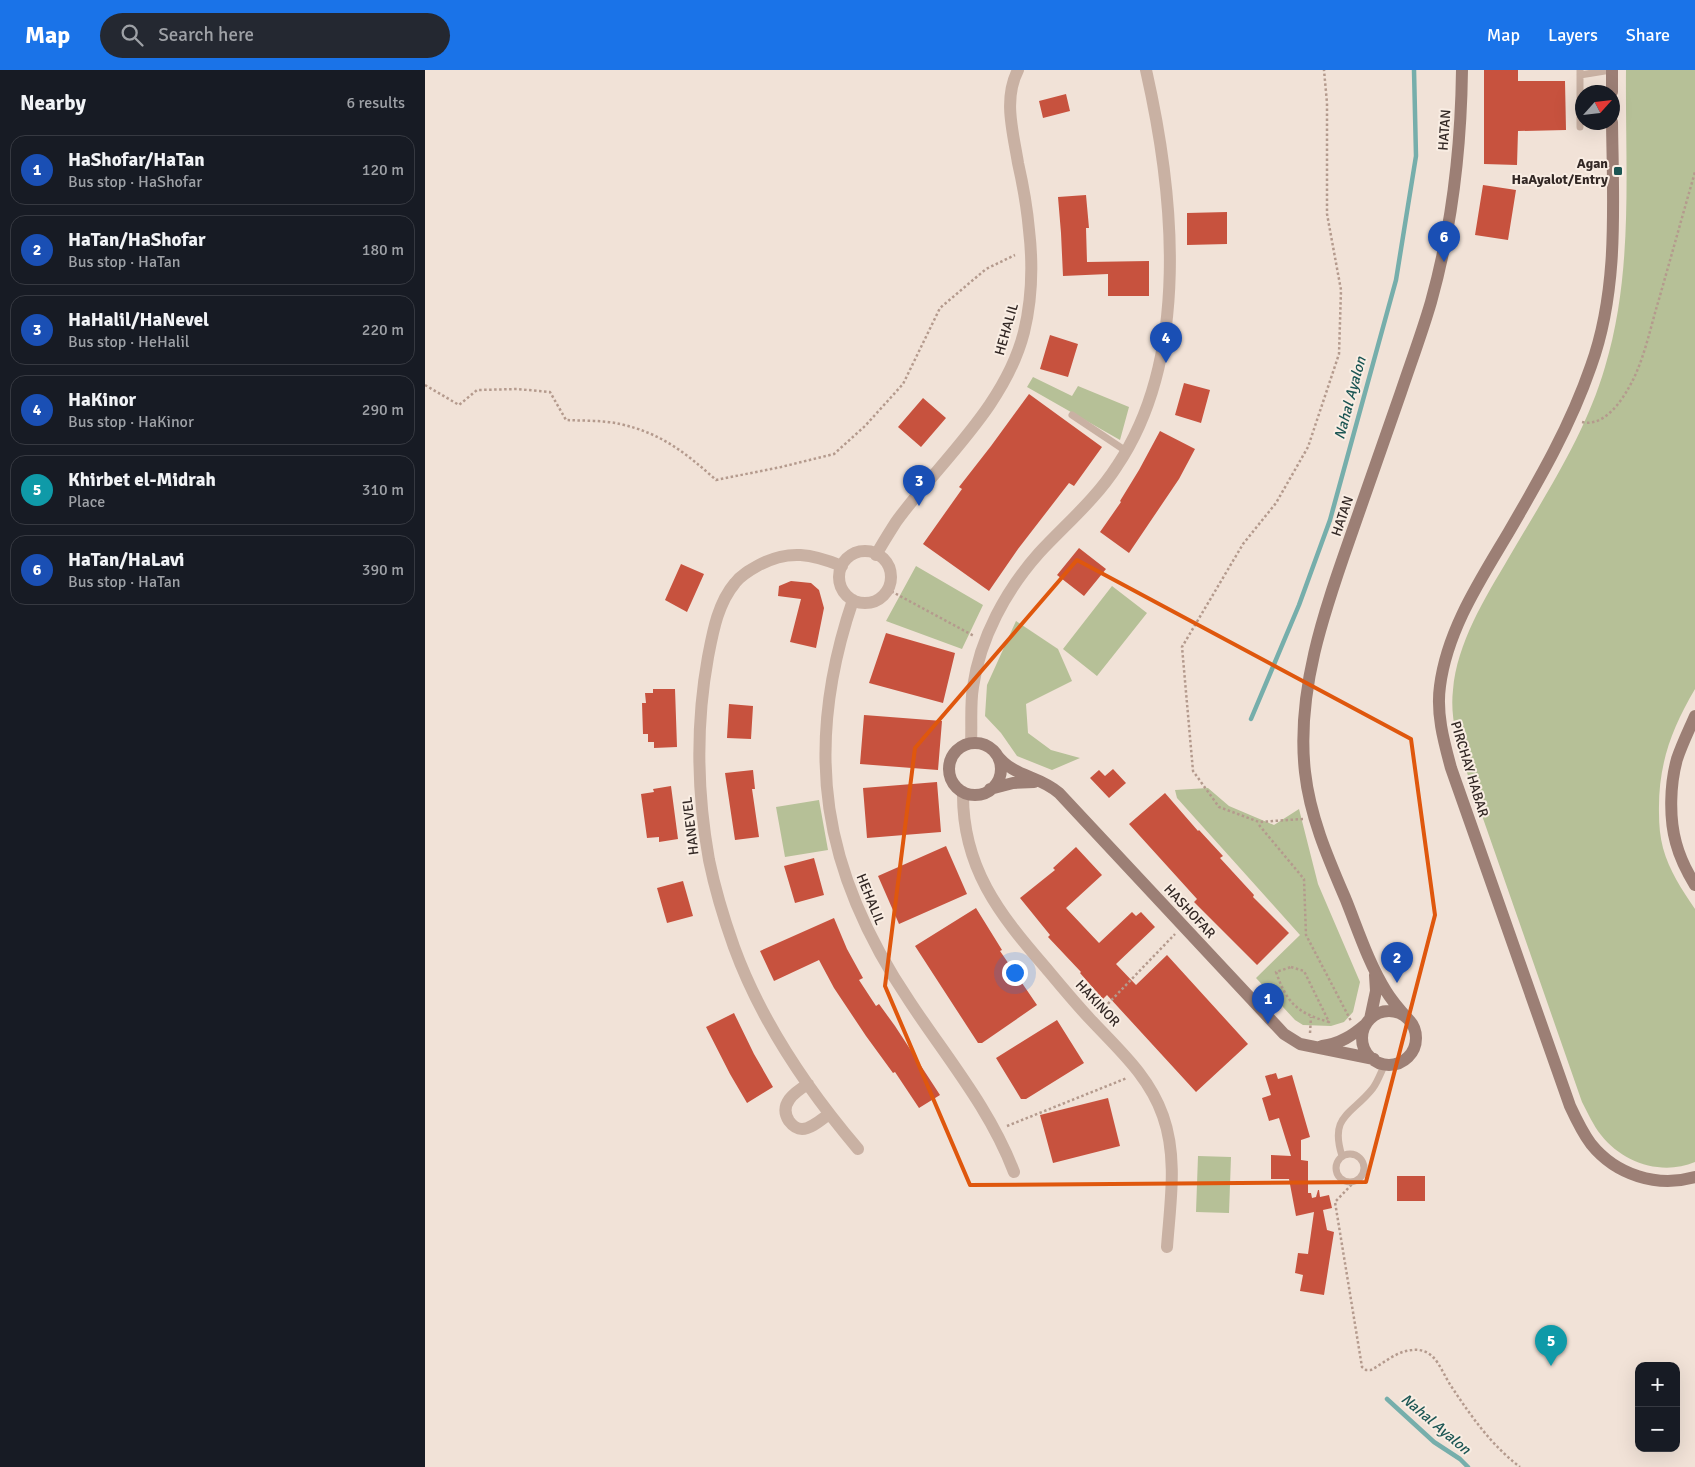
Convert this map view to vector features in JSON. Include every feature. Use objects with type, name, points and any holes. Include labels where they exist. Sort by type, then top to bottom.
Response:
[{"type":"street","name":"HEHALIL","points":[[876,555],[896,523],[997,393],[1013,362],[1023,333],[1030,300],[1029,231],[1010,117],[1014,79],[1019,70]]},
{"type":"street","points":[[971,743],[973,688],[985,642],[1002,606],[1021,575],[1044,548],[1104,486],[1136,436],[1147,409],[1156,376],[1168,303],[1171,266],[1161,143],[1145,70]]},
{"type":"street","name":"HATAN","points":[[1408,1019],[1387,993],[1374,968],[1329,860],[1315,818],[1305,771],[1305,716],[1313,662],[1334,583],[1421,333],[1439,270],[1457,164],[1462,70]]},
{"type":"street","points":[[1611,70],[1612,85]]},
{"type":"street","name":"PIRCHAY HABAR","points":[[1612,130],[1610,278],[1599,341],[1571,420],[1557,448],[1481,580],[1457,628],[1444,665],[1439,688],[1439,712],[1442,735],[1461,797],[1579,1127],[1591,1144],[1621,1170],[1636,1176],[1675,1181],[1695,1177]]},
{"type":"street","points":[[869,552],[876,555],[885,562],[889,570],[890,578],[887,589],[880,598],[872,602],[865,603],[853,600],[844,592],[840,585],[839,577],[842,566],[849,557],[857,553],[869,552]]},
{"type":"street","name":"HANEVEL","points":[[842,566],[813,556],[796,554],[778,556],[746,572],[734,583],[722,603],[713,630],[704,682],[700,728],[700,776],[709,860],[719,901],[734,946],[749,982],[790,1056],[808,1084],[829,1114],[858,1149]]},
{"type":"street","name":"HEHALIL","points":[[853,600],[835,661],[829,699],[826,744],[826,784],[841,863],[853,898],[887,967],[973,1092],[996,1131],[1014,1172]]},
{"type":"street","points":[[1695,716],[1677,760],[1672,798],[1676,844],[1685,869],[1695,886]]},
{"type":"street","points":[[990,789],[996,784],[1000,773],[1000,765],[996,754],[983,744],[971,743],[963,746],[952,757],[950,765],[952,780],[963,792],[979,794],[990,789],[1018,782],[1048,784]]},
{"type":"street","name":"HASHOFAR","points":[[996,754],[1007,766],[1048,784],[1062,796],[1284,1034],[1300,1044],[1379,1062]]},
{"type":"street","name":"HAKINOR","points":[[963,792],[967,837],[976,866],[990,895],[1018,936],[1091,1021],[1110,1038],[1140,1072],[1149,1085],[1163,1116],[1172,1149],[1167,1247]]},
{"type":"street","name":"HATAN","points":[[1369,1021],[1376,991],[1374,968]]},
{"type":"street","points":[[1317,1047],[1335,1044],[1356,1032],[1377,1014],[1389,1011],[1401,1014],[1413,1026],[1415,1034],[1413,1050],[1401,1062],[1379,1062],[1365,1050],[1363,1042],[1364,1030],[1369,1021]]},
{"type":"street","points":[[808,1084],[794,1093],[788,1100],[786,1115],[790,1122],[795,1128],[802,1130],[812,1126],[829,1114]]},
{"type":"lane","points":[[1580,73],[1611,70]]},
{"type":"lane","points":[[1072,416],[1126,452]]},
{"type":"lane","points":[[1342,1156],[1337,1132],[1339,1125],[1348,1113],[1373,1089],[1379,1062]]},
{"type":"lane","points":[[1351,1154],[1360,1158],[1364,1166],[1362,1175],[1355,1180],[1347,1181],[1339,1177],[1337,1163],[1342,1156],[1351,1154]]},
{"type":"path","points":[[1315,818],[1259,822],[1219,807],[1193,770],[1182,647],[1243,544],[1276,503],[1309,446],[1339,354],[1341,290],[1327,214],[1327,103],[1324,70]]},
{"type":"path","points":[[1571,420],[1591,424],[1605,417],[1629,389],[1643,353],[1695,172]]},
{"type":"path","points":[[425,385],[459,404],[477,390],[517,389],[550,392],[566,420],[618,423],[648,432],[684,452],[716,480],[781,467],[834,454],[865,426],[903,384],[940,308],[986,270],[1015,255]]},
{"type":"path","points":[[887,589],[985,642]]},
{"type":"path","points":[[1259,825],[1304,878],[1306,935],[1356,1032]]},
{"type":"path","points":[[1091,1021],[1183,926]]},
{"type":"path","points":[[1291,967],[1304,972],[1329,1022],[1311,1017],[1297,1009],[1282,990],[1276,972],[1291,967]]},
{"type":"path","points":[[996,1131],[1140,1072]]},
{"type":"path","points":[[1355,1180],[1335,1202],[1362,1367],[1365,1370],[1371,1370],[1403,1351],[1412,1349],[1430,1354],[1478,1426],[1519,1467]]},
{"type":"highlighted area","points":[[1077,560],[1411,739],[1435,915],[1366,1182],[970,1185],[885,986],[915,748]]},
{"type":"green space","points":[[1626,70],[1695,70],[1695,689],[1679,719],[1664,763],[1659,796],[1659,826],[1662,844],[1669,864],[1676,880],[1695,909],[1695,1162],[1669,1168],[1644,1164],[1620,1153],[1601,1135],[1582,1102],[1464,764],[1452,709],[1453,690],[1460,655],[1473,621],[1563,466],[1597,393],[1605,367],[1614,331],[1624,257],[1627,182]]},
{"type":"green space","points":[[1033,377],[1072,396],[1078,386],[1129,407],[1120,440],[1027,387]]},
{"type":"green space","points":[[916,566],[983,605],[962,649],[886,621]]},
{"type":"green space","points":[[1112,586],[1147,613],[1097,676],[1063,649]]},
{"type":"green space","points":[[1016,621],[1058,649],[1072,681],[1026,704],[1028,733],[1051,750],[1080,758],[1052,770],[1017,756],[1001,733],[985,716],[987,685]]},
{"type":"green space","points":[[1208,788],[1229,806],[1274,825],[1299,809],[1318,884],[1360,982],[1353,1012],[1344,1022],[1331,1026],[1303,1025],[1295,1020],[1256,978],[1300,935],[1177,798],[1175,790]]},
{"type":"green space","points":[[819,800],[828,850],[785,857],[776,807]]},
{"type":"green space","points":[[1198,1156],[1231,1157],[1229,1213],[1196,1212]]},
{"type":"building","points":[[1484,70],[1518,70],[1518,81],[1565,81],[1566,130],[1518,131],[1517,165],[1484,164]]},
{"type":"building","points":[[1066,94],[1070,111],[1043,118],[1039,101]]},
{"type":"building","points":[[1483,185],[1516,190],[1508,240],[1475,235]]},
{"type":"building","points":[[1086,195],[1089,228],[1086,228],[1087,262],[1149,261],[1149,296],[1108,296],[1108,274],[1063,276],[1058,197]]},
{"type":"building","points":[[1227,212],[1227,244],[1187,245],[1187,213]]},
{"type":"building","points":[[1050,335],[1078,344],[1068,377],[1040,369]]},
{"type":"building","points":[[1184,383],[1210,390],[1201,423],[1175,415]]},
{"type":"building","points":[[1029,394],[1102,447],[1074,486],[1069,483],[1018,549],[989,591],[923,544],[962,489],[959,487]]},
{"type":"building","points":[[923,398],[946,418],[921,447],[898,427]]},
{"type":"building","points":[[1160,431],[1195,449],[1179,479],[1129,553],[1100,532],[1121,502]]},
{"type":"building","points":[[1079,548],[1106,569],[1084,596],[1057,575]]},
{"type":"building","points":[[681,564],[704,574],[687,612],[665,600]]},
{"type":"building","points":[[791,581],[811,583],[819,590],[824,608],[816,648],[790,642],[801,599],[778,596],[779,586]]},
{"type":"building","points":[[886,633],[955,653],[943,703],[869,683]]},
{"type":"building","points":[[653,689],[675,689],[677,747],[654,748],[654,742],[648,742],[648,734],[643,734],[642,703],[646,703],[645,693],[653,693]]},
{"type":"building","points":[[729,704],[753,706],[751,739],[727,738]]},
{"type":"building","points":[[864,715],[942,721],[938,770],[860,764]]},
{"type":"building","points":[[1113,769],[1126,783],[1109,798],[1090,778],[1099,770],[1105,776]]},
{"type":"building","points":[[753,770],[755,789],[752,789],[759,837],[735,840],[725,773]]},
{"type":"building","points":[[937,782],[941,832],[867,838],[863,788]]},
{"type":"building","points":[[671,786],[678,839],[659,842],[659,837],[647,838],[641,794],[654,792],[653,789]]},
{"type":"building","points":[[1165,793],[1223,856],[1220,858],[1254,895],[1253,897],[1289,933],[1257,965],[1194,902],[1197,899],[1129,824]]},
{"type":"building","points":[[946,846],[967,894],[899,924],[878,876]]},
{"type":"building","points":[[1076,847],[1102,875],[1066,908],[1099,943],[1132,912],[1136,916],[1141,912],[1155,927],[1116,964],[1136,985],[1167,955],[1248,1044],[1196,1092],[1107,995],[1103,999],[1048,937],[1050,935],[1020,898],[1055,870],[1053,868]]},
{"type":"building","points":[[814,858],[824,895],[795,903],[784,866]]},
{"type":"building","points":[[683,881],[693,916],[667,923],[657,888]]},
{"type":"building","points":[[976,908],[1002,950],[1000,951],[1037,1005],[982,1043],[978,1043],[915,946]]},
{"type":"building","points":[[834,918],[847,949],[863,978],[859,980],[876,1006],[879,1004],[895,1026],[940,1095],[919,1108],[895,1072],[893,1073],[866,1036],[834,988],[819,960],[774,981],[760,951]]},
{"type":"building","points":[[734,1013],[773,1087],[747,1103],[706,1027]]},
{"type":"building","points":[[1057,1020],[1084,1063],[1026,1099],[1021,1099],[996,1058]]},
{"type":"building","points":[[1276,1073],[1278,1079],[1292,1075],[1310,1137],[1301,1140],[1301,1160],[1308,1161],[1308,1193],[1311,1193],[1312,1198],[1316,1197],[1318,1190],[1320,1197],[1329,1195],[1332,1208],[1323,1210],[1327,1230],[1334,1232],[1324,1295],[1300,1291],[1303,1275],[1295,1273],[1298,1253],[1308,1254],[1314,1212],[1296,1216],[1289,1179],[1271,1179],[1271,1155],[1291,1156],[1279,1118],[1269,1121],[1262,1098],[1271,1095],[1265,1076]]},
{"type":"building","points":[[1108,1098],[1120,1146],[1053,1163],[1040,1115]]},
{"type":"building","points":[[1397,1176],[1425,1176],[1425,1201],[1397,1201]]},
{"type":"waterway","name":"Nahal Ayalon","points":[[1251,719],[1299,605],[1330,520],[1396,280],[1416,156],[1414,70]]},
{"type":"waterway","name":"Nahal Ayalon","points":[[1387,1399],[1434,1442],[1460,1459],[1468,1467]]},
{"type":"place","name":"Agan HaAyalot/Entry","points":[[1618,171]]},
{"type":"place","name":"HaTan/HaLavi","points":[[1444,262]]},
{"type":"place","name":"HaKinor","points":[[1166,363]]},
{"type":"place","name":"HaHalil/HaNevel","points":[[919,506]]},
{"type":"place","name":"HaTan/HaShofar","points":[[1397,983]]},
{"type":"place","name":"HaShofar/HaTan","points":[[1268,1024]]},
{"type":"place","name":"Khirbet el-Midrah","points":[[1551,1366]]}]
